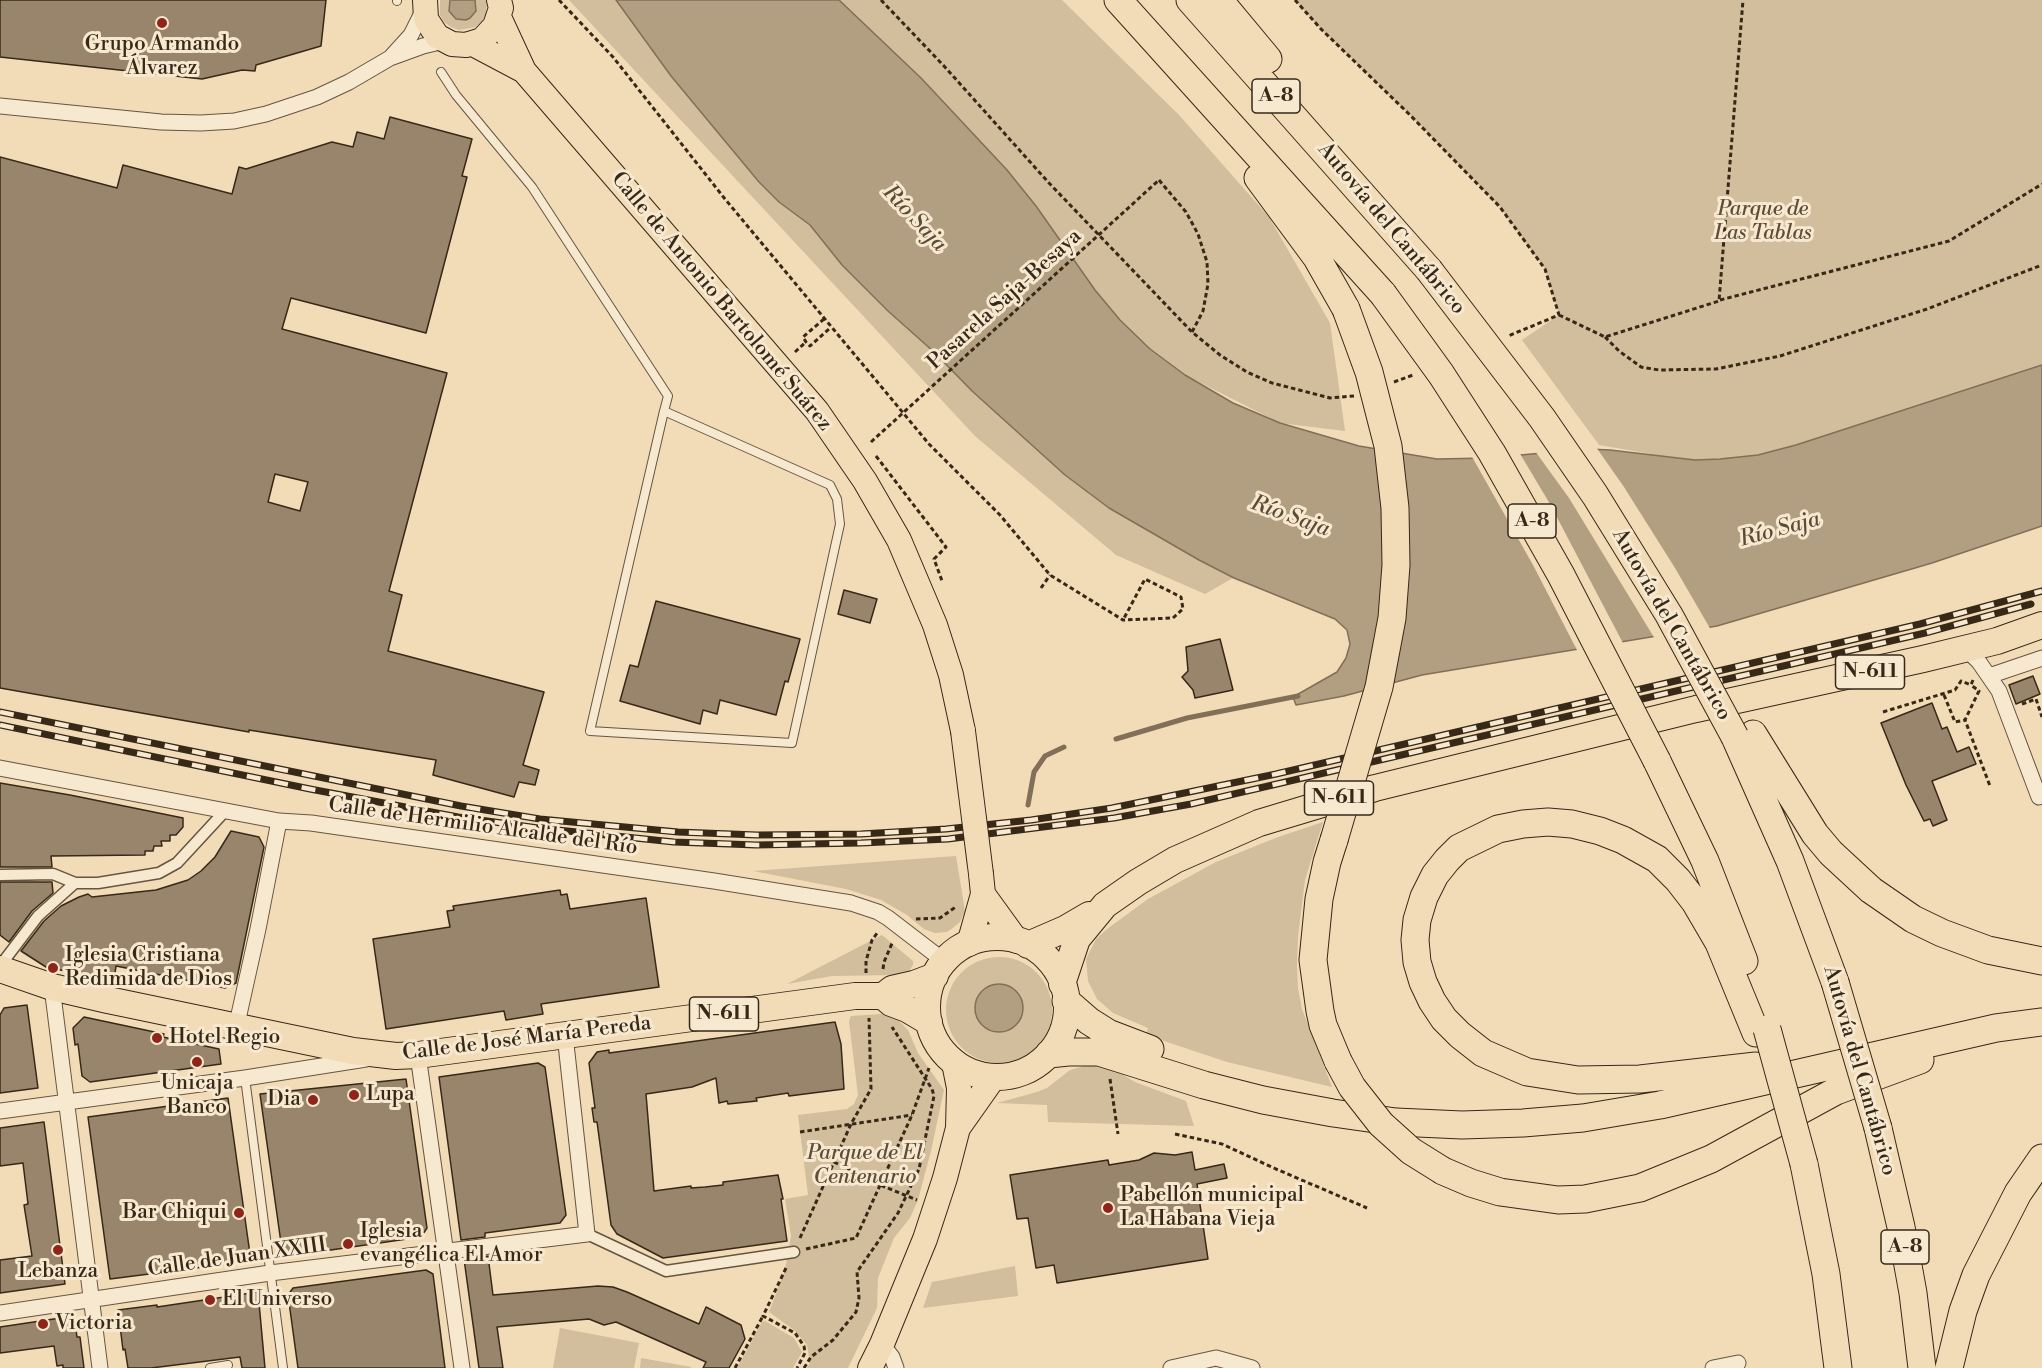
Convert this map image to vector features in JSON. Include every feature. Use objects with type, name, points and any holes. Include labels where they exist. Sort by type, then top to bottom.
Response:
[{"type":"highway","points":[[1109,0],[1239,153],[1317,258],[1346,309],[1369,372],[1388,446],[1395,508],[1396,565],[1392,618],[1381,677],[1364,744],[1327,862],[1319,899],[1313,960],[1323,1025],[1352,1087],[1381,1124],[1411,1151],[1461,1180],[1500,1192],[1558,1200],[1585,1199],[1640,1188],[1711,1159],[1836,1091],[1923,1059],[2000,1038],[2042,1023]]},
{"type":"highway","name":"A-8","points":[[1118,0],[1383,294],[1442,374],[1503,470],[1556,565],[1658,761],[1723,904],[1804,1164],[1826,1274],[1838,1368]]},
{"type":"highway","name":"Autovía del Cantábrico","points":[[1190,0],[1429,270],[1482,338],[1569,455],[1666,594],[1744,736],[1835,982],[1878,1128],[1901,1227],[1917,1320],[1922,1368]]},
{"type":"highway","points":[[1219,0],[1309,107],[1429,270]]},
{"type":"highway","name":"N-611","points":[[940,969],[956,951],[969,944],[989,938],[1022,943],[1065,929],[1175,860],[1259,823],[1375,788],[1696,708],[1879,670],[1997,641],[2042,625]]},
{"type":"highway","points":[[1744,736],[1815,834],[1838,860],[1871,890],[1913,919],[1950,937],[1988,950],[2042,961]]},
{"type":"highway","points":[[1756,1066],[1640,1079],[1578,1080],[1527,1072],[1504,1064],[1483,1053],[1444,1019],[1423,982],[1417,962],[1416,940],[1417,920],[1424,897],[1435,875],[1459,848],[1498,830],[1523,824],[1548,822],[1572,824],[1623,840],[1657,859],[1678,880],[1695,902],[1719,943],[1761,1031]]},
{"type":"highway","name":"N-611","points":[[928,1022],[936,1040],[954,1063],[973,1073],[1004,1077],[1033,1067],[1049,1054],[1063,1029],[1064,992],[1077,939],[1100,909]]},
{"type":"highway","points":[[1022,943],[1041,953],[1051,964],[1064,992],[1089,1021],[1108,1033],[1192,1063],[1250,1080],[1386,1103],[1437,1107],[1573,1106],[1622,1099],[1906,1031],[2042,1004]]},
{"type":"highway","name":"Calle de José María Pereda","points":[[0,968],[52,987],[236,1028],[380,1056],[418,1055],[855,996],[891,1003],[907,1009],[928,1022]]},
{"type":"highway","points":[[928,1022],[927,1003],[940,969]]},
{"type":"highway","name":"Calle de José María Pereda","points":[[873,998],[892,989],[914,984],[940,969]]},
{"type":"highway","points":[[1049,1054],[1077,1051],[1099,1052],[1204,1086],[1333,1113],[1396,1122],[1462,1125],[1582,1118],[1660,1105],[1996,1028],[2042,1023]]},
{"type":"highway","points":[[1949,1368],[1963,1311],[1976,1275],[2018,1193],[2042,1158]]},
{"type":"main road","points":[[425,5],[430,28],[444,41]]},
{"type":"main road","points":[[473,44],[489,34],[499,9]]},
{"type":"main road","name":"Calle de Antonio Bartolomé Suárez","points":[[499,9],[524,71],[817,411],[865,481],[899,540],[931,614],[951,675],[963,730],[982,884],[969,944]]},
{"type":"main road","name":"Calle de Antonio Bartolomé Suárez","points":[[444,41],[459,45],[473,44],[524,71]]},
{"type":"main road","name":"Calle de Antonio Bartolomé Suárez","points":[[982,884],[1022,943]]},
{"type":"main road","points":[[870,1368],[882,1344],[934,1215],[958,1128],[959,1088],[954,1063]]},
{"type":"main road","points":[[958,1128],[994,1077]]},
{"type":"street","points":[[390,58],[411,35],[425,5]]},
{"type":"street","points":[[0,106],[161,122],[234,121],[266,114],[317,97],[349,82],[390,58],[444,41]]},
{"type":"street","points":[[1965,648],[1989,675],[1999,691],[2040,797],[2042,796]]},
{"type":"street","points":[[1989,675],[2042,658]]},
{"type":"street","name":"Calle de Hermilio Alcalde del Río","points":[[0,768],[279,821],[311,823],[833,900],[879,912],[903,929],[940,969]]},
{"type":"street","points":[[0,874],[53,874],[75,883],[98,883],[159,873],[177,863],[226,810]]},
{"type":"street","points":[[236,1028],[279,821]]},
{"type":"street","points":[[0,968],[38,916],[75,883]]},
{"type":"street","points":[[52,987],[100,1368]]},
{"type":"street","points":[[565,1035],[587,1234],[666,1271],[794,1252]]},
{"type":"street","points":[[418,1055],[462,1368]]},
{"type":"street","points":[[0,1111],[245,1078],[380,1056]]},
{"type":"street","name":"Calle de Juan XXIII","points":[[0,1314],[270,1273],[587,1234]]},
{"type":"street","points":[[882,1344],[897,1368]]},
{"type":"street","points":[[1171,1368],[1216,1358],[1252,1368]]},
{"type":"street","points":[[1713,1368],[1738,1364]]},
{"type":"lane","points":[[441,72],[456,95],[532,187],[668,396],[664,411],[590,731],[792,743],[840,524],[837,499],[830,485],[664,411]]},
{"type":"lane","points":[[245,1078],[283,1368]]},
{"type":"lane","points":[[210,1368],[228,1365]]},
{"type":"path","points":[[559,0],[613,57],[830,328],[929,444],[1000,515],[1050,575],[1123,620],[1173,618],[1183,609],[1181,597],[1145,579],[1123,620]]},
{"type":"path","points":[[1719,301],[1743,0]]},
{"type":"path","name":"Pasarela Saja-Besaya","points":[[871,442],[1159,180],[1186,212],[1198,234],[1207,262],[1208,284],[1203,311],[1192,332]]},
{"type":"path","points":[[1605,337],[1719,301],[1949,241],[2042,184]]},
{"type":"path","points":[[1559,315],[1605,337],[1641,367],[1659,370],[1716,369],[1780,356],[1927,309],[2042,265]]},
{"type":"path","points":[[824,319],[803,337],[806,342],[810,346],[830,328]]},
{"type":"path","points":[[796,351],[806,342]]},
{"type":"path","points":[[874,454],[946,548],[934,559],[943,585]]},
{"type":"path","points":[[1041,588],[1050,575]]},
{"type":"path","points":[[1883,712],[1955,690],[1961,681],[1971,685]]},
{"type":"path","points":[[1979,691],[1965,720],[1990,786]]},
{"type":"path","points":[[1944,694],[1955,722],[1965,720]]},
{"type":"path","points":[[2006,710],[2036,699],[2042,717]]},
{"type":"path","points":[[873,998],[882,981],[884,962],[889,947],[909,921],[940,918],[982,884]]},
{"type":"path","points":[[735,1368],[794,1252],[851,1124],[872,1089],[873,998],[866,961],[872,940],[879,932]]},
{"type":"path","points":[[804,1368],[811,1357],[833,1340],[856,1312],[859,1298],[857,1272],[898,1213],[919,1169],[934,1096],[925,1078],[873,998]]},
{"type":"path","points":[[794,1252],[856,1238],[912,1115],[929,1068]]},
{"type":"path","points":[[1110,1079],[1118,1134]]},
{"type":"path","points":[[801,1132],[912,1115]]},
{"type":"path","points":[[1175,1134],[1222,1143],[1367,1208]]},
{"type":"path","points":[[834,1162],[880,1185],[918,1200],[922,1213],[934,1215]]},
{"type":"path","points":[[763,1316],[795,1333],[804,1346],[805,1353],[797,1368]]},
{"type":"green space","points":[[440,0],[450,0],[449,2],[476,11],[475,0],[487,0],[486,14],[482,22],[475,27],[459,30],[444,22],[440,15]]},
{"type":"green space","points":[[569,0],[633,0],[842,265],[1065,475],[1109,508],[1233,578],[1205,594],[1116,555],[975,436]]},
{"type":"green space","points":[[806,0],[1062,0],[1179,115],[1269,217],[1330,323],[1345,431],[1280,423],[1185,375],[1074,296]]},
{"type":"green space","name":"Parque de Las Tablas","points":[[1295,0],[2042,0],[2042,365],[1796,445],[1758,455],[1695,460],[1599,445],[1522,340],[1559,315],[1545,269],[1500,207],[1321,29]]},
{"type":"green space","points":[[1323,822],[1305,880],[1297,964],[1302,1009],[1332,1087],[1227,1062],[1146,1035],[1148,1028],[1113,1013],[1097,999],[1088,981],[1086,959],[1096,939],[1107,929],[1148,899],[1216,862]]},
{"type":"green space","points":[[956,856],[965,911],[960,922],[954,927],[947,932],[935,933],[924,929],[907,915],[881,900],[846,889],[753,871]]},
{"type":"green space","points":[[882,935],[913,961],[909,971],[897,975],[832,976],[787,984]]},
{"type":"green space","points":[[999,957],[1019,961],[1036,973],[1048,990],[1052,1010],[1048,1030],[1036,1047],[1019,1059],[999,1063],[979,1059],[962,1047],[950,1030],[946,1010],[950,990],[962,973],[979,961]]},
{"type":"green space","name":"Parque de El Centenario","points":[[882,1014],[896,1018],[908,1030],[918,1053],[944,1090],[918,1200],[910,1218],[894,1238],[878,1278],[877,1308],[848,1368],[807,1368],[810,1363],[807,1345],[794,1330],[769,1312],[785,1270],[791,1236],[785,1199],[808,1195],[798,1115],[847,1109],[854,1104],[858,1095],[849,1021],[851,1016]]},
{"type":"green space","points":[[1092,1064],[1115,1070],[1135,1082],[1186,1101],[1194,1126],[1048,1122],[1047,1105],[997,1103],[1047,1088],[1070,1070]]},
{"type":"green space","points":[[1015,1266],[1018,1296],[923,1308],[932,1282]]},
{"type":"green space","points":[[765,1321],[794,1338],[802,1352],[793,1368],[737,1368],[762,1322]]},
{"type":"green space","points":[[560,1328],[639,1343],[634,1368],[553,1368]]},
{"type":"green space","points":[[641,1358],[691,1367],[691,1368],[640,1368]]},
{"type":"water","points":[[450,0],[475,0],[476,11],[466,20],[456,19],[449,11]]},
{"type":"water","name":"Río Saja","points":[[616,0],[839,0],[921,78],[1007,170],[1036,206],[1095,290],[1120,320],[1150,349],[1185,375],[1233,403],[1280,423],[1359,446],[1437,459],[1487,458],[1587,449],[1695,460],[1720,459],[1758,455],[1796,445],[2042,365],[2042,526],[1932,563],[1717,626],[1422,675],[1344,696],[1296,705],[1293,697],[1337,672],[1346,658],[1350,644],[1347,630],[1335,619],[1234,578],[1199,560],[1109,508],[1065,475],[888,311],[842,265],[810,225],[779,202],[759,182],[671,76]]},
{"type":"water","points":[[994,984],[1004,984],[1016,991],[1023,1003],[1023,1013],[1016,1025],[1004,1032],[994,1032],[979,1021],[975,1013],[975,1003],[986,988]]},
{"type":"pier","points":[[1596,447],[1624,487],[1711,630],[1655,639],[1569,498],[1535,451]]},
{"type":"pier","points":[[1519,452],[1550,504],[1624,645],[1578,652],[1533,565],[1471,455]]},
{"type":"building","name":"Grupo Armando Álvarez","points":[[0,0],[326,0],[321,46],[256,65],[255,71],[242,70],[202,79],[0,57]]},
{"type":"building","points":[[390,117],[472,139],[462,176],[467,177],[426,333],[291,298],[282,329],[447,373],[389,591],[402,595],[388,651],[544,692],[523,765],[539,770],[535,785],[519,782],[514,797],[433,775],[436,760],[249,730],[249,732],[0,688],[0,157],[117,188],[123,165],[232,194],[239,167],[246,169],[332,142],[353,147],[357,132],[384,139]],"holes":[[[275,474],[308,482],[300,511],[268,502]]]},
{"type":"building","points":[[844,590],[877,599],[870,623],[838,614]]},
{"type":"building","points":[[656,601],[800,639],[776,715],[720,700],[717,714],[703,710],[700,724],[620,701],[630,665],[638,667]]},
{"type":"building","points":[[1220,639],[1233,690],[1195,698],[1193,690],[1182,677],[1188,671],[1186,647]]},
{"type":"building","points":[[2033,676],[2040,694],[2016,704],[2009,685]]},
{"type":"building","points":[[1932,703],[1942,729],[1947,727],[1957,752],[1969,747],[1976,764],[1932,781],[1947,820],[1933,826],[1930,819],[1924,821],[1906,785],[1881,723]]},
{"type":"building","points":[[0,783],[183,818],[183,827],[176,835],[170,835],[170,841],[161,841],[162,846],[154,846],[153,851],[145,851],[145,855],[51,856],[52,867],[0,867]]},
{"type":"building","points":[[231,831],[259,837],[264,847],[236,983],[225,988],[116,966],[114,981],[46,967],[21,951],[44,921],[61,906],[79,897],[88,894],[92,897],[156,890],[188,880],[215,857]]},
{"type":"building","points":[[0,882],[52,882],[53,893],[32,911],[9,942],[0,935]]},
{"type":"building","points":[[560,890],[561,895],[567,894],[570,909],[646,898],[659,987],[541,1004],[543,1014],[506,1020],[504,1011],[386,1029],[373,939],[450,927],[447,911],[454,910],[453,906]]},
{"type":"building","points":[[27,1005],[38,1088],[0,1093],[0,1015],[4,1008]]},
{"type":"building","points":[[84,1017],[164,1034],[163,1037],[219,1049],[221,1064],[90,1082],[82,1076],[78,1044],[75,1045],[73,1028]]},
{"type":"building","points":[[835,1022],[841,1044],[844,1089],[789,1096],[788,1093],[756,1098],[757,1101],[728,1104],[727,1101],[719,1103],[716,1078],[692,1087],[646,1094],[654,1191],[723,1185],[723,1182],[778,1175],[787,1241],[663,1258],[617,1234],[611,1225],[597,1122],[594,1122],[592,1108],[595,1108],[589,1063],[597,1052],[609,1050],[609,1053]]},
{"type":"building","points":[[538,1063],[545,1067],[566,1215],[560,1223],[485,1233],[485,1237],[461,1240],[439,1077]]},
{"type":"building","points":[[406,1079],[427,1228],[421,1237],[289,1256],[282,1250],[260,1094]]},
{"type":"building","points":[[228,1098],[251,1261],[110,1279],[88,1117]]},
{"type":"building","points":[[44,1122],[65,1284],[0,1293],[0,1260],[32,1256],[24,1205],[28,1204],[23,1163],[0,1166],[0,1128]]},
{"type":"building","name":"Pabellón municipal La Habana Vieja","points":[[1192,1152],[1195,1170],[1224,1164],[1227,1178],[1197,1184],[1208,1259],[1057,1283],[1054,1265],[1036,1268],[1028,1218],[1017,1219],[1010,1175],[1108,1160],[1109,1165],[1139,1160],[1154,1153],[1175,1155]]},
{"type":"building","points":[[488,1256],[493,1295],[598,1286],[613,1287],[699,1324],[706,1307],[741,1325],[745,1339],[729,1368],[703,1368],[706,1362],[616,1322],[604,1325],[589,1319],[497,1327],[503,1368],[479,1368],[464,1259]]},
{"type":"building","points":[[426,1270],[433,1274],[445,1368],[298,1368],[288,1295],[293,1288]]},
{"type":"building","points":[[258,1292],[265,1368],[242,1368],[240,1357],[151,1368],[128,1368],[125,1349],[123,1350],[118,1310],[157,1305],[157,1307]]},
{"type":"building","points":[[74,1316],[77,1337],[80,1337],[84,1368],[57,1366],[54,1346],[0,1353],[0,1327]]},
{"type":"waterway","points":[[1116,739],[1187,718],[1298,696]]},
{"type":"waterway","points":[[1028,805],[1034,772],[1045,756],[1064,747]]},
{"type":"railway","points":[[0,712],[461,806],[540,819],[678,832],[757,835],[861,834],[946,829],[1112,808],[1276,774],[1920,624],[2042,591]]},
{"type":"railway","points":[[0,725],[310,789],[458,817],[538,828],[674,842],[756,845],[948,839],[1114,818],[1191,804],[1925,633],[2031,604]]},
{"type":"place","name":"Grupo Armando Álvarez","points":[[162,23]]},
{"type":"place","name":"Iglesia Cristiana Redimida de Dios","points":[[53,968]]},
{"type":"place","name":"Hotel Regio","points":[[157,1038]]},
{"type":"place","name":"Unicaja Banco","points":[[197,1062]]},
{"type":"place","name":"Lupa","points":[[354,1095]]},
{"type":"place","name":"Dia","points":[[313,1100]]},
{"type":"place","name":"Pabellón municipal La Habana Vieja","points":[[1108,1208]]},
{"type":"place","name":"Bar Chiqui","points":[[239,1213]]},
{"type":"place","name":"Iglesia evangélica El Amor","points":[[348,1244]]},
{"type":"place","name":"Lebanza","points":[[58,1250]]},
{"type":"place","name":"El Universo","points":[[210,1300]]},
{"type":"place","name":"Victoria","points":[[43,1324]]}]
